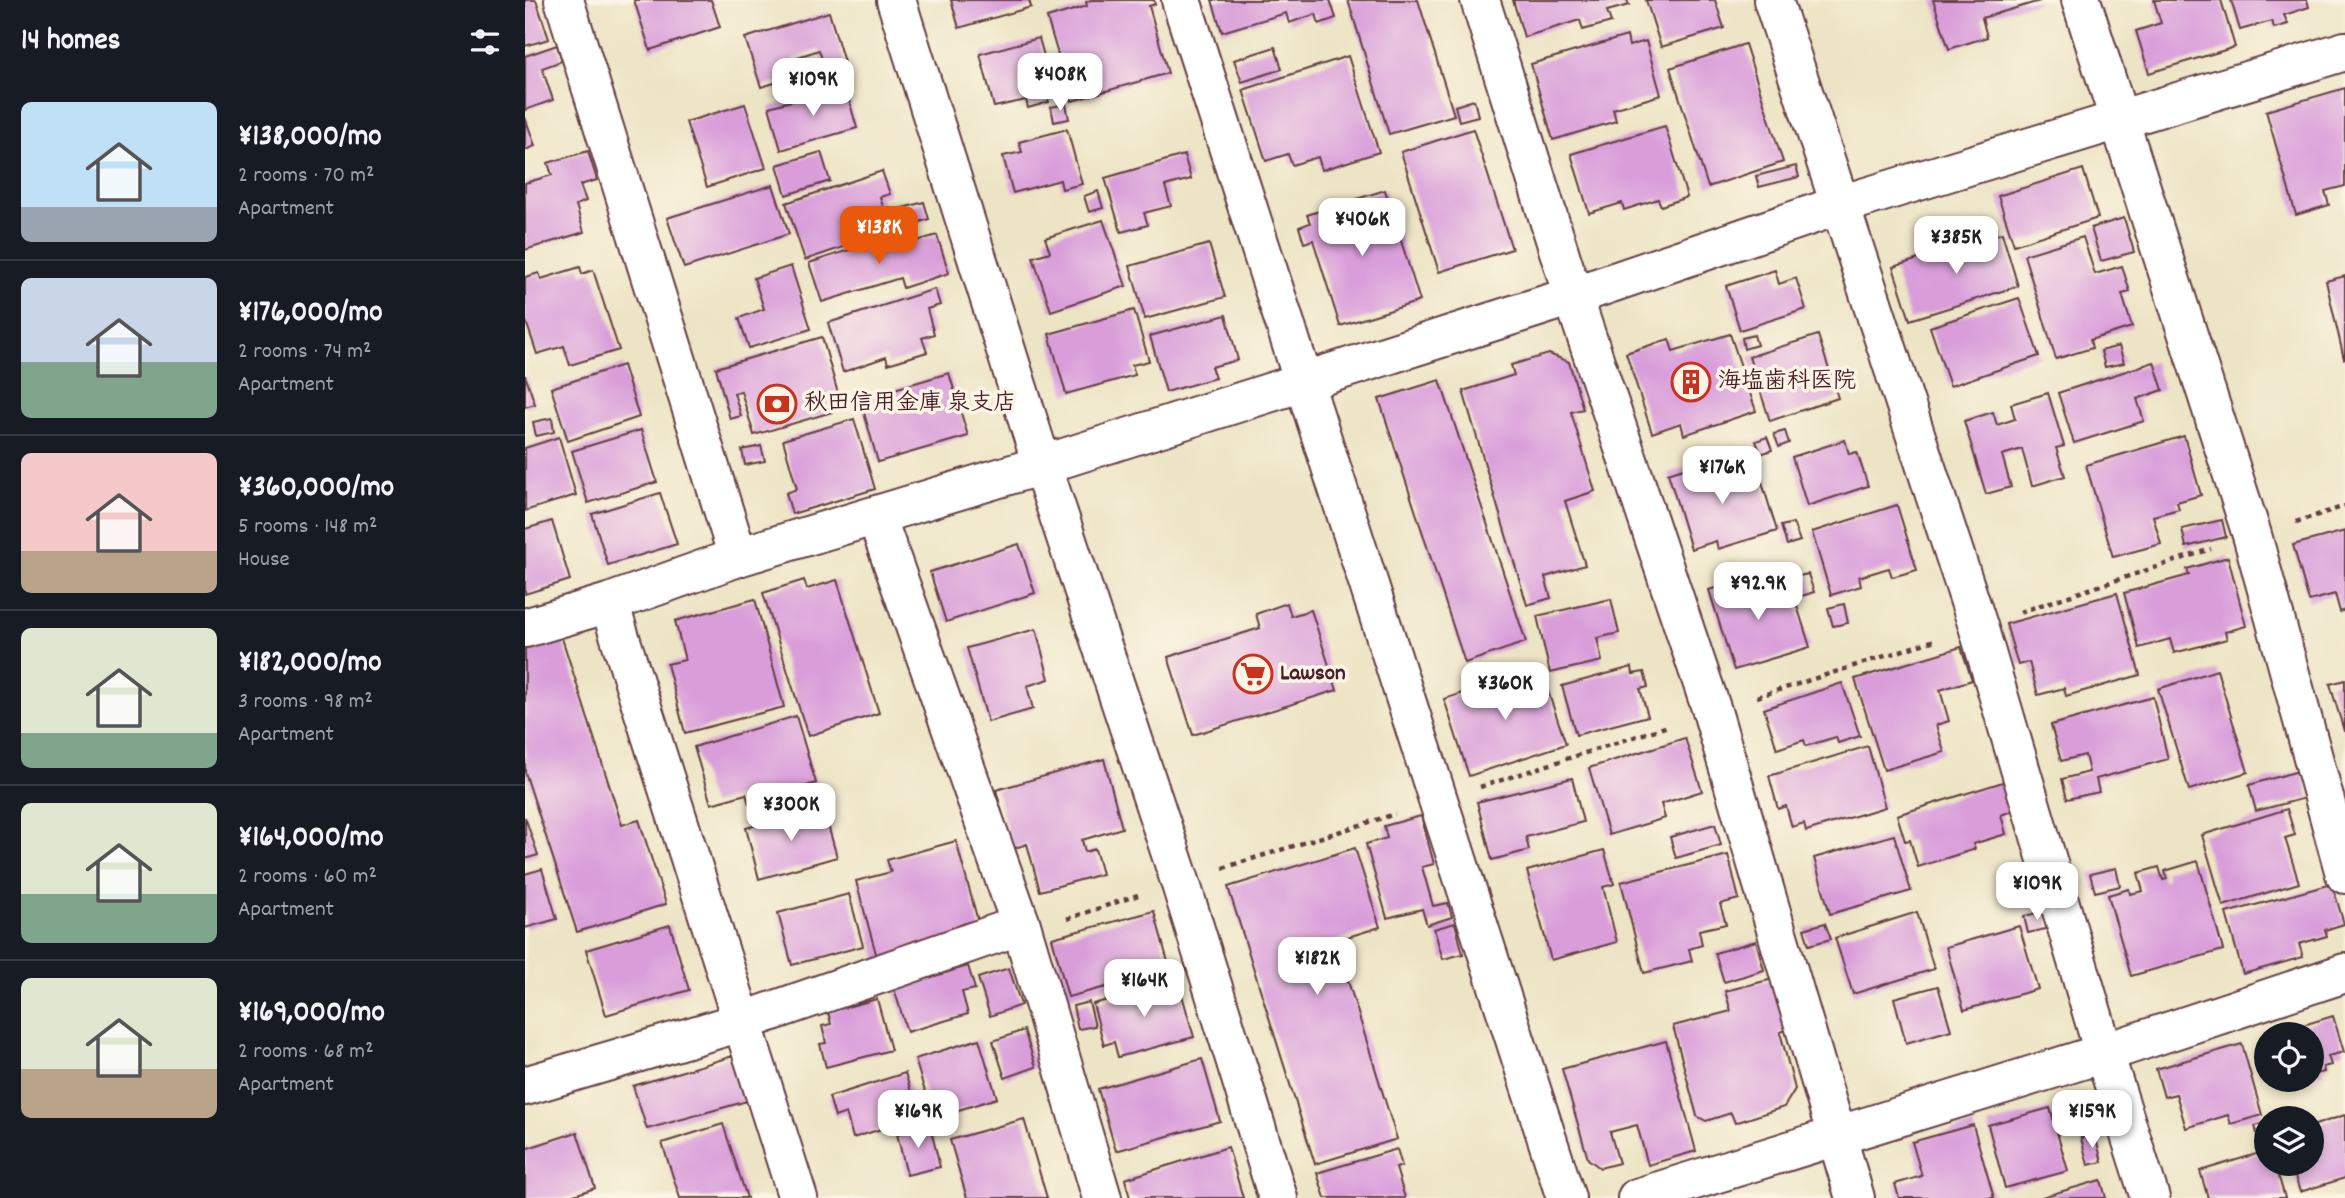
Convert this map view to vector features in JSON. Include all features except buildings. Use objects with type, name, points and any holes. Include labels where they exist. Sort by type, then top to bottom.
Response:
[{"type":"street","points":[[564,0],[739,557]]},
{"type":"street","points":[[896,0],[1042,465],[1175,868],[1278,1198]]},
{"type":"street","points":[[1181,0],[1566,1198]]},
{"type":"street","points":[[1480,0],[1573,296],[1712,711],[1855,1198]]},
{"type":"street","points":[[1773,0],[1978,626],[2103,1053],[2150,1198]]},
{"type":"street","points":[[2081,0],[2252,536],[2345,874]]},
{"type":"street","points":[[525,628],[610,603],[739,557],[1042,465],[1573,296],[1840,205],[2345,51]]},
{"type":"street","points":[[876,516],[1020,925],[1102,1198]]},
{"type":"street","points":[[610,603],[799,1198]]},
{"type":"street","points":[[525,1086],[741,1022],[1020,925]]},
{"type":"street","points":[[1637,1198],[1836,1138],[2345,973]]},
{"type":"place","name":"海塩歯科医院","points":[[1691,382]]},
{"type":"place","name":"秋田信用金庫 泉支店","points":[[777,404]]},
{"type":"place","name":"Lawson","points":[[1253,674]]}]
